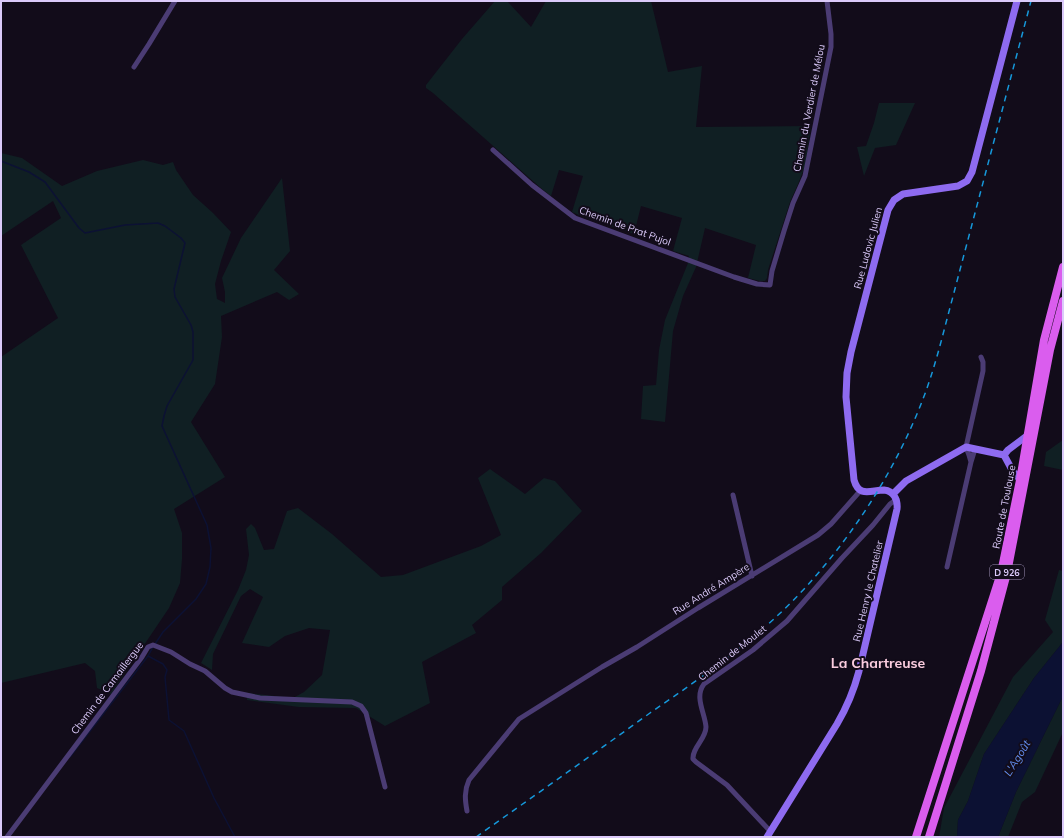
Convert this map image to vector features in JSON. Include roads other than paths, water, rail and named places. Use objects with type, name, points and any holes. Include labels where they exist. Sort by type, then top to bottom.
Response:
[{"type":"main road","name":"Rue Ludovic Julien","points":[[861,490],[856,485],[854,480],[846,397],[847,378],[851,352],[888,210],[894,200],[903,194],[958,186],[963,184],[970,177],[1017,1]]},
{"type":"main road","name":"Route de Toulouse","points":[[916,837],[1001,573],[1020,480],[1044,340],[1063,267]]},
{"type":"main road","name":"Route de Toulouse","points":[[929,837],[981,671],[1007,573],[1050,350],[1063,300]]},
{"type":"main road","points":[[1004,455],[1008,450],[1028,435]]},
{"type":"main road","points":[[861,490],[869,493],[884,490],[895,497],[906,481],[966,447],[1004,455]]},
{"type":"main road","points":[[1004,455],[1020,480]]},
{"type":"main road","name":"Rue Henry le Chatelier","points":[[769,834],[846,709],[854,690],[897,509],[895,497]]},
{"type":"street","points":[[134,67],[175,1]]},
{"type":"street","name":"Chemin du Verdier de Mélou","points":[[770,284],[772,271],[789,214],[805,176],[810,154],[831,47],[827,1]]},
{"type":"street","name":"Chemin de Prat Pujol","points":[[493,150],[532,185],[575,218],[734,277],[757,284],[770,284]]},
{"type":"street","points":[[971,462],[970,455],[966,447],[983,371],[983,362],[981,357]]},
{"type":"street","points":[[947,567],[975,449]]},
{"type":"street","name":"Rue André Ampère","points":[[467,811],[465,787],[469,780],[519,719],[818,535],[831,524],[861,490]]},
{"type":"street","points":[[733,495],[752,576]]},
{"type":"street","name":"Chemin de Moulet","points":[[769,834],[727,785],[693,759],[693,755],[706,730],[700,699],[701,689],[704,684],[753,650],[787,621],[842,558],[870,529],[895,497]]},
{"type":"street","name":"Chemin de Camaillergue","points":[[7,837],[148,647],[155,646],[171,652],[190,664],[205,671],[232,692],[260,698],[352,702],[361,706],[366,713],[385,787]]},
{"type":"water","name":"L'Agoût","points":[[1063,642],[1063,696],[1016,792],[998,837],[957,837],[958,820],[968,801],[984,754],[1034,678]]},
{"type":"waterway","points":[[1,161],[29,172],[45,182],[79,228],[85,233],[125,225],[158,223],[165,226],[181,238],[185,243],[174,289],[175,297],[191,325],[193,332],[193,360],[167,406],[162,426],[207,525],[211,548],[210,567],[206,584],[196,599],[163,632],[155,644]]},
{"type":"waterway","points":[[70,757],[148,656],[153,647]]},
{"type":"waterway","points":[[148,656],[163,664],[167,670],[165,677],[169,720],[184,731],[214,798],[235,837]]},
{"type":"railway","points":[[476,837],[691,684],[750,640],[805,588],[841,545],[873,499],[912,425],[930,379],[942,339],[1031,1]]},
{"type":"district","name":"La Chartreuse","points":[[878,663]]}]
